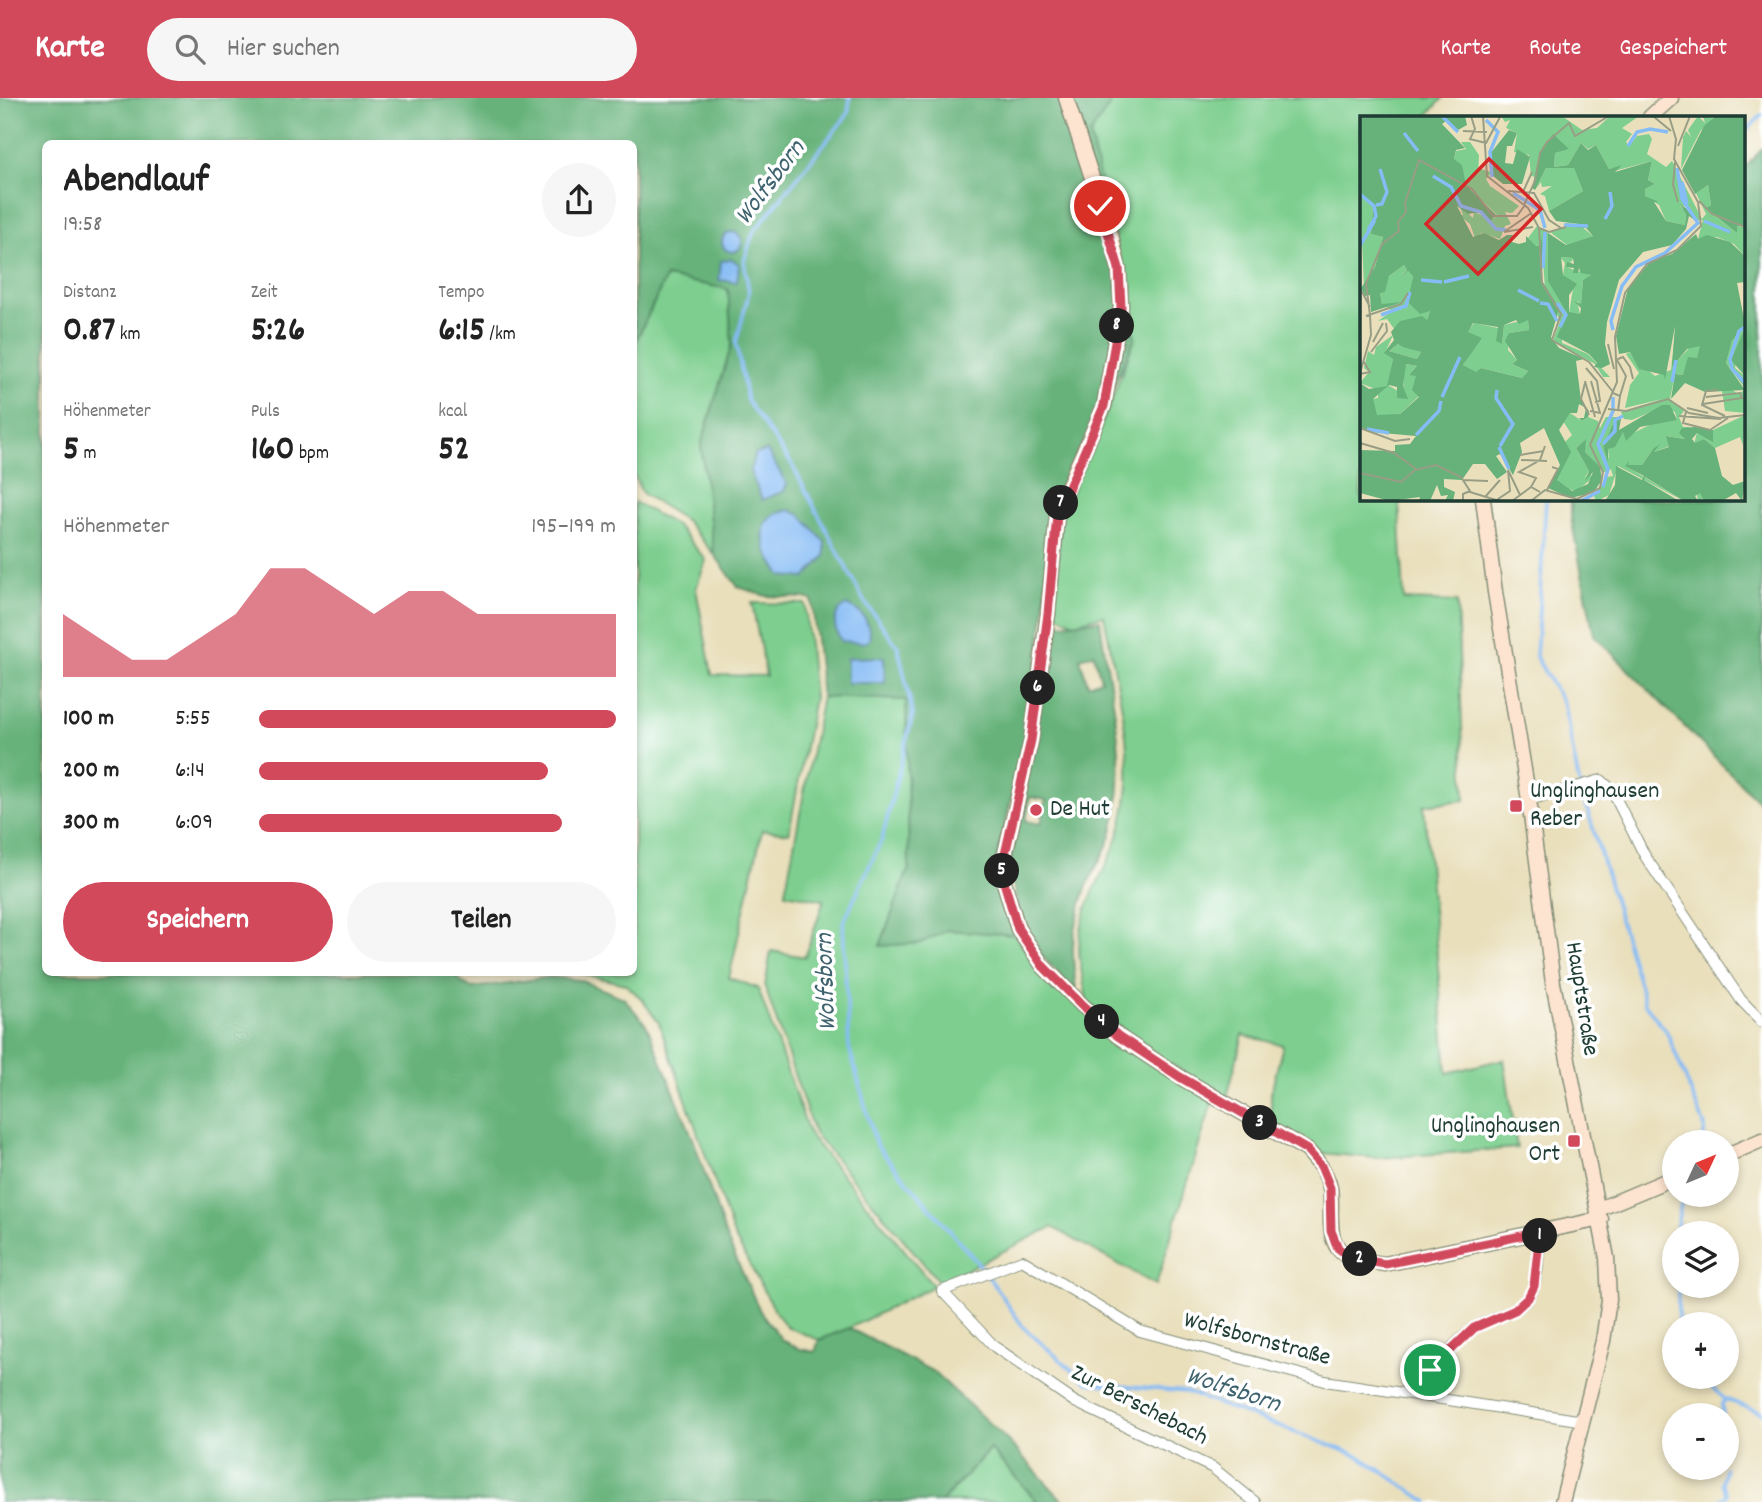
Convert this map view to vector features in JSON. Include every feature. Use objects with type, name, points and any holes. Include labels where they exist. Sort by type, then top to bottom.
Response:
[{"type":"street","points":[[1066,98],[1112,239],[1119,268],[1121,307],[1104,406],[1057,515],[1048,614],[1031,740],[1001,872],[1018,929],[1043,966],[1118,1036],[1180,1077],[1307,1150],[1321,1166],[1330,1188],[1331,1231],[1338,1248],[1351,1258],[1385,1264],[1540,1232],[1600,1214],[1662,1183]]},
{"type":"street","points":[[1651,116],[1671,98]]},
{"type":"street","name":"Hauptstraße","points":[[1483,500],[1495,592],[1529,800],[1553,983],[1607,1258],[1609,1300],[1603,1341],[1562,1502]]},
{"type":"street","points":[[1529,800],[1601,780],[1611,789],[1645,856],[1741,1000],[1760,1018]]},
{"type":"street","points":[[1740,1149],[1762,1140]]},
{"type":"street","points":[[1413,1393],[1430,1370],[1474,1328],[1515,1310],[1528,1298],[1534,1286],[1540,1232]]},
{"type":"street","name":"Wolfsbornstraße","points":[[942,1291],[1021,1261],[1140,1331],[1325,1381],[1584,1421]]},
{"type":"street","name":"Zur Berschebach","points":[[942,1291],[995,1346],[1076,1402],[1213,1468],[1255,1502]]},
{"type":"green space","points":[[0,98],[1114,98],[1090,135],[1135,338],[1050,523],[1044,616],[1024,748],[993,874],[1015,935],[948,930],[920,943],[880,946],[909,868],[906,700],[822,697],[812,600],[766,596],[738,587],[714,554],[701,445],[732,344],[728,289],[666,277],[637,339],[637,140],[42,140],[42,976],[456,976],[472,988],[551,977],[580,980],[624,998],[647,1026],[694,1141],[726,1237],[760,1311],[782,1340],[800,1349],[815,1352],[819,1340],[849,1328],[934,1372],[1008,1441],[1064,1502],[1038,1502],[990,1449],[941,1502],[0,1502]],"holes":[[[767,451],[787,484],[784,491],[762,500]],[[813,530],[825,541],[825,556],[805,578],[775,567],[763,539]]]},
{"type":"green space","points":[[1114,98],[1443,98],[1427,116],[1360,116],[1360,500],[1399,500],[1404,600],[1457,602],[1465,800],[1424,805],[1447,1073],[1504,1059],[1517,1148],[1378,1158],[1319,1153],[1271,1123],[1271,1093],[1283,1045],[1243,1035],[1227,1097],[1155,1055],[1087,1002],[1080,962],[1080,937],[1088,904],[1111,854],[1126,805],[1127,744],[1104,615],[1074,623],[1052,612],[1061,516],[1135,338],[1089,135]]},
{"type":"green space","points":[[1762,149],[1762,805],[1594,635],[1571,518],[1571,500],[1744,500],[1744,169]]},
{"type":"green space","points":[[666,277],[728,288],[732,344],[701,445],[714,554],[685,520],[643,494],[637,482],[637,339]]},
{"type":"green space","points":[[637,504],[677,526],[706,560],[696,589],[712,675],[766,676],[752,603],[805,604],[814,698],[789,833],[762,830],[729,978],[758,988],[810,1136],[934,1286],[819,1340],[787,1327],[776,1313],[734,1236],[659,1023],[641,998],[625,984],[592,976],[637,976]]},
{"type":"green space","points":[[1100,620],[1119,749],[1118,802],[1113,828],[1085,891],[1075,928],[1073,949],[1076,992],[1043,957],[1021,921],[1009,865],[1052,625]],"holes":[[[1094,654],[1101,680],[1088,685],[1080,658]],[[1030,797],[1046,800],[1041,824],[1026,821]]]},
{"type":"green space","points":[[822,697],[906,700],[909,868],[880,946],[920,943],[948,930],[1015,935],[1038,968],[1213,1100],[1156,1285],[1052,1227],[940,1283],[814,1133],[765,987],[771,951],[805,957],[824,900],[785,893]]},
{"type":"green space","points":[[990,1449],[1038,1502],[942,1502]]},
{"type":"water","points":[[732,232],[739,235],[742,242],[739,249],[732,252],[725,249],[722,242],[725,235]]},
{"type":"water","points":[[731,259],[739,264],[737,282],[719,280],[721,261]]},
{"type":"water","points":[[767,451],[787,484],[784,491],[762,500],[750,471],[755,454]]},
{"type":"water","points":[[789,510],[801,515],[825,542],[825,556],[805,578],[782,576],[766,547],[764,528],[768,520]]},
{"type":"water","points":[[846,605],[861,614],[867,622],[870,639],[864,643],[841,641],[838,636],[836,617]]},
{"type":"water","points":[[884,657],[885,683],[847,683],[847,658]]},
{"type":"waterway","name":"Wolfsborn","points":[[850,98],[848,114],[753,233],[744,261],[749,292],[736,343],[747,401],[791,463],[864,601],[898,647],[913,714],[882,839],[843,923],[849,1047],[876,1145],[983,1269],[1024,1328],[1087,1383],[1186,1392],[1359,1456],[1428,1502]]},
{"type":"waterway","points":[[1744,133],[1762,115]]},
{"type":"waterway","points":[[1546,500],[1536,657],[1564,705],[1578,778],[1645,1004],[1667,1032],[1705,1130]]},
{"type":"waterway","points":[[1678,1221],[1680,1208]]},
{"type":"waterway","points":[[1678,1298],[1678,1312]]},
{"type":"waterway","points":[[1713,1389],[1725,1399],[1723,1403]]},
{"type":"waterway","points":[[1725,1399],[1762,1413]]},
{"type":"waterway","points":[[1718,1502],[1727,1495],[1723,1480]]},
{"type":"place","name":"Unglinghausen Reber","points":[[1516,806]]},
{"type":"place","name":"De Hut","points":[[1036,810]]},
{"type":"place","name":"Unglinghausen Ort","points":[[1574,1141]]},
{"type":"route","points":[[1100,206],[1119,268],[1121,307],[1104,406],[1057,515],[1048,614],[1031,740],[1001,872],[1018,929],[1043,966],[1083,1006],[1118,1036],[1180,1077],[1307,1150],[1321,1166],[1330,1188],[1331,1231],[1338,1248],[1351,1258],[1385,1264],[1540,1232],[1534,1286],[1528,1298],[1515,1310],[1474,1328],[1430,1370]]}]
